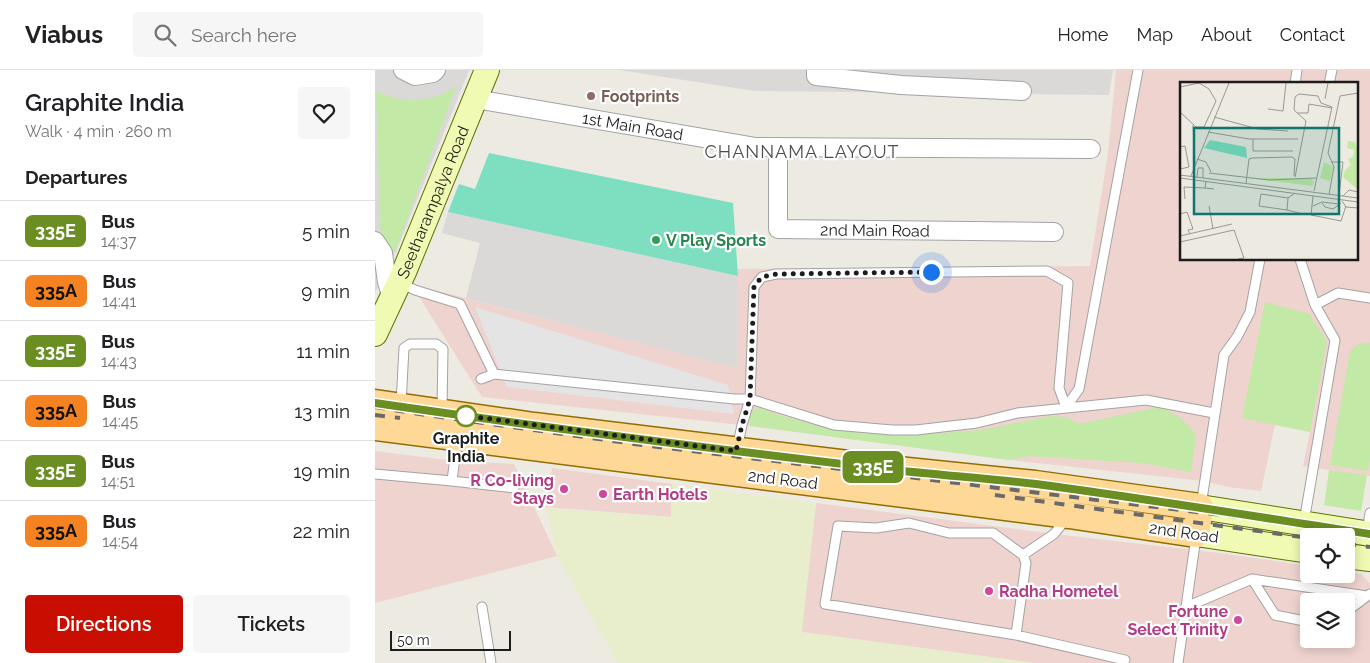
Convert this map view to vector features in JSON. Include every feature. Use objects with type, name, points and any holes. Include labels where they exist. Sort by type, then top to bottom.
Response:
[{"type":"main road","name":"Seetharampalya Road","points":[[385,307],[487,70]]},
{"type":"main road","name":"2nd Road","points":[[375,403],[534,426],[736,451],[1035,484],[1304,523],[1369,527]]},
{"type":"main road","name":"2nd Road","points":[[375,428],[1069,515],[1300,549]]},
{"type":"main road","points":[[1196,534],[1201,507]]},
{"type":"main road","points":[[1355,558],[1370,560]]},
{"type":"street","points":[[403,70],[415,76],[433,73],[436,70]]},
{"type":"street","points":[[816,70],[816,76],[882,83],[1022,92]]},
{"type":"street","name":"1st Main Road","points":[[475,99],[756,147],[1091,148]]},
{"type":"street","name":"2nd Main Road","points":[[778,147],[778,229],[1054,232]]},
{"type":"street","points":[[375,241],[383,253],[387,282],[385,307]]},
{"type":"lane","points":[[1066,407],[1079,389],[1138,70]]},
{"type":"lane","points":[[1201,507],[1224,355],[1237,336],[1249,312],[1260,260]]},
{"type":"lane","points":[[1300,260],[1315,305],[1335,340],[1304,523]]},
{"type":"lane","points":[[736,451],[750,399],[754,286],[762,277],[776,274],[1047,271],[1068,283],[1059,388],[1066,407]]},
{"type":"lane","points":[[385,307],[415,290],[460,304],[494,374]]},
{"type":"lane","points":[[1315,305],[1338,294],[1370,298]]},
{"type":"lane","points":[[401,406],[403,348],[410,344],[437,344],[443,349],[442,413]]},
{"type":"lane","points":[[481,379],[494,374],[734,400],[750,399],[834,425],[892,430],[915,430],[977,423],[1017,414],[1066,407],[1146,400],[1214,413]]},
{"type":"lane","points":[[452,481],[457,438]]},
{"type":"lane","points":[[375,474],[514,488]]},
{"type":"lane","points":[[1023,555],[1053,534],[1069,515]]},
{"type":"lane","points":[[1015,635],[1026,563],[1023,555],[993,533],[949,534],[909,524],[876,528],[838,526],[825,604],[1015,635],[1125,660]]},
{"type":"lane","points":[[1178,663],[1196,534]]},
{"type":"lane","points":[[1186,607],[1252,580],[1369,595]]},
{"type":"lane","points":[[1252,580],[1275,615],[1300,620]]},
{"type":"lane","points":[[1355,605],[1369,595]]},
{"type":"lane","points":[[482,607],[491,663]]},
{"type":"shaded area","points":[[375,70],[469,70],[396,252],[375,293]]},
{"type":"shaded area","points":[[619,70],[1113,70],[1109,95],[755,91]]},
{"type":"shaded area","points":[[1116,70],[1370,70],[1370,476],[1303,466],[1310,432],[1275,425],[1261,491],[1228,487],[1204,481],[1010,460],[742,425],[482,397],[411,284],[737,368],[738,269],[1090,266],[1108,153]]},
{"type":"shaded area","points":[[448,212],[738,276],[737,369],[466,298],[480,243],[442,233]]},
{"type":"shaded area","points":[[475,307],[728,385],[734,414],[507,387]]},
{"type":"shaded area","points":[[375,451],[455,461],[514,464],[557,556],[375,603]]},
{"type":"shaded area","points":[[552,468],[672,484],[671,517],[546,507]]},
{"type":"shaded area","name":"Radha Hometel","points":[[816,503],[1300,565],[1300,583],[1355,583],[1355,573],[1361,574],[1370,583],[1370,663],[1034,663],[801,632]]},
{"type":"green space","points":[[456,87],[395,252],[381,243],[376,91],[396,99],[416,100],[436,96]]},
{"type":"green space","name":"V Play Sports","points":[[489,153],[733,203],[738,276],[448,212],[459,184],[475,189]]},
{"type":"green space","points":[[1265,302],[1309,314],[1327,341],[1310,432],[1242,418]]},
{"type":"green space","points":[[1370,343],[1370,460],[1368,471],[1330,465],[1350,351],[1359,344]]},
{"type":"green space","points":[[1159,407],[1180,418],[1196,435],[1191,472],[1142,463],[1031,456],[1010,460],[750,426],[750,415],[754,409],[760,408],[830,429],[895,435],[981,430],[1051,416],[1067,417],[1079,424]]},
{"type":"green space","points":[[1329,470],[1367,475],[1361,511],[1324,505]]},
{"type":"green space","points":[[672,484],[816,503],[802,632],[1034,663],[618,663],[557,556],[546,508],[671,517]]},
{"type":"railway","points":[[375,407],[634,444],[1288,523],[1370,535]]},
{"type":"railway","points":[[375,415],[400,418]]},
{"type":"railway","points":[[995,495],[1300,537]]},
{"type":"railway","points":[[1355,545],[1370,547]]},
{"type":"bus line","name":"335E","points":[[375,403],[700,447],[1035,484],[1197,506],[1370,534]]},
{"type":"place","name":"Footprints","points":[[591,96]]},
{"type":"place","name":"V Play Sports","points":[[656,240]]},
{"type":"place","name":"Graphite India","points":[[466,416]]},
{"type":"place","name":"R Co-living Stays","points":[[564,489]]},
{"type":"place","name":"Earth Hotels","points":[[603,494]]},
{"type":"place","name":"Radha Hometel","points":[[989,591]]},
{"type":"place","name":"Fortune Select Trinity","points":[[1238,620]]},
{"type":"district","name":"CHANNAMA LAYOUT","points":[[802,152]]},
{"type":"route","points":[[466,416],[460,415],[736,451],[750,399],[754,286],[762,277],[776,274],[931,272]]}]
